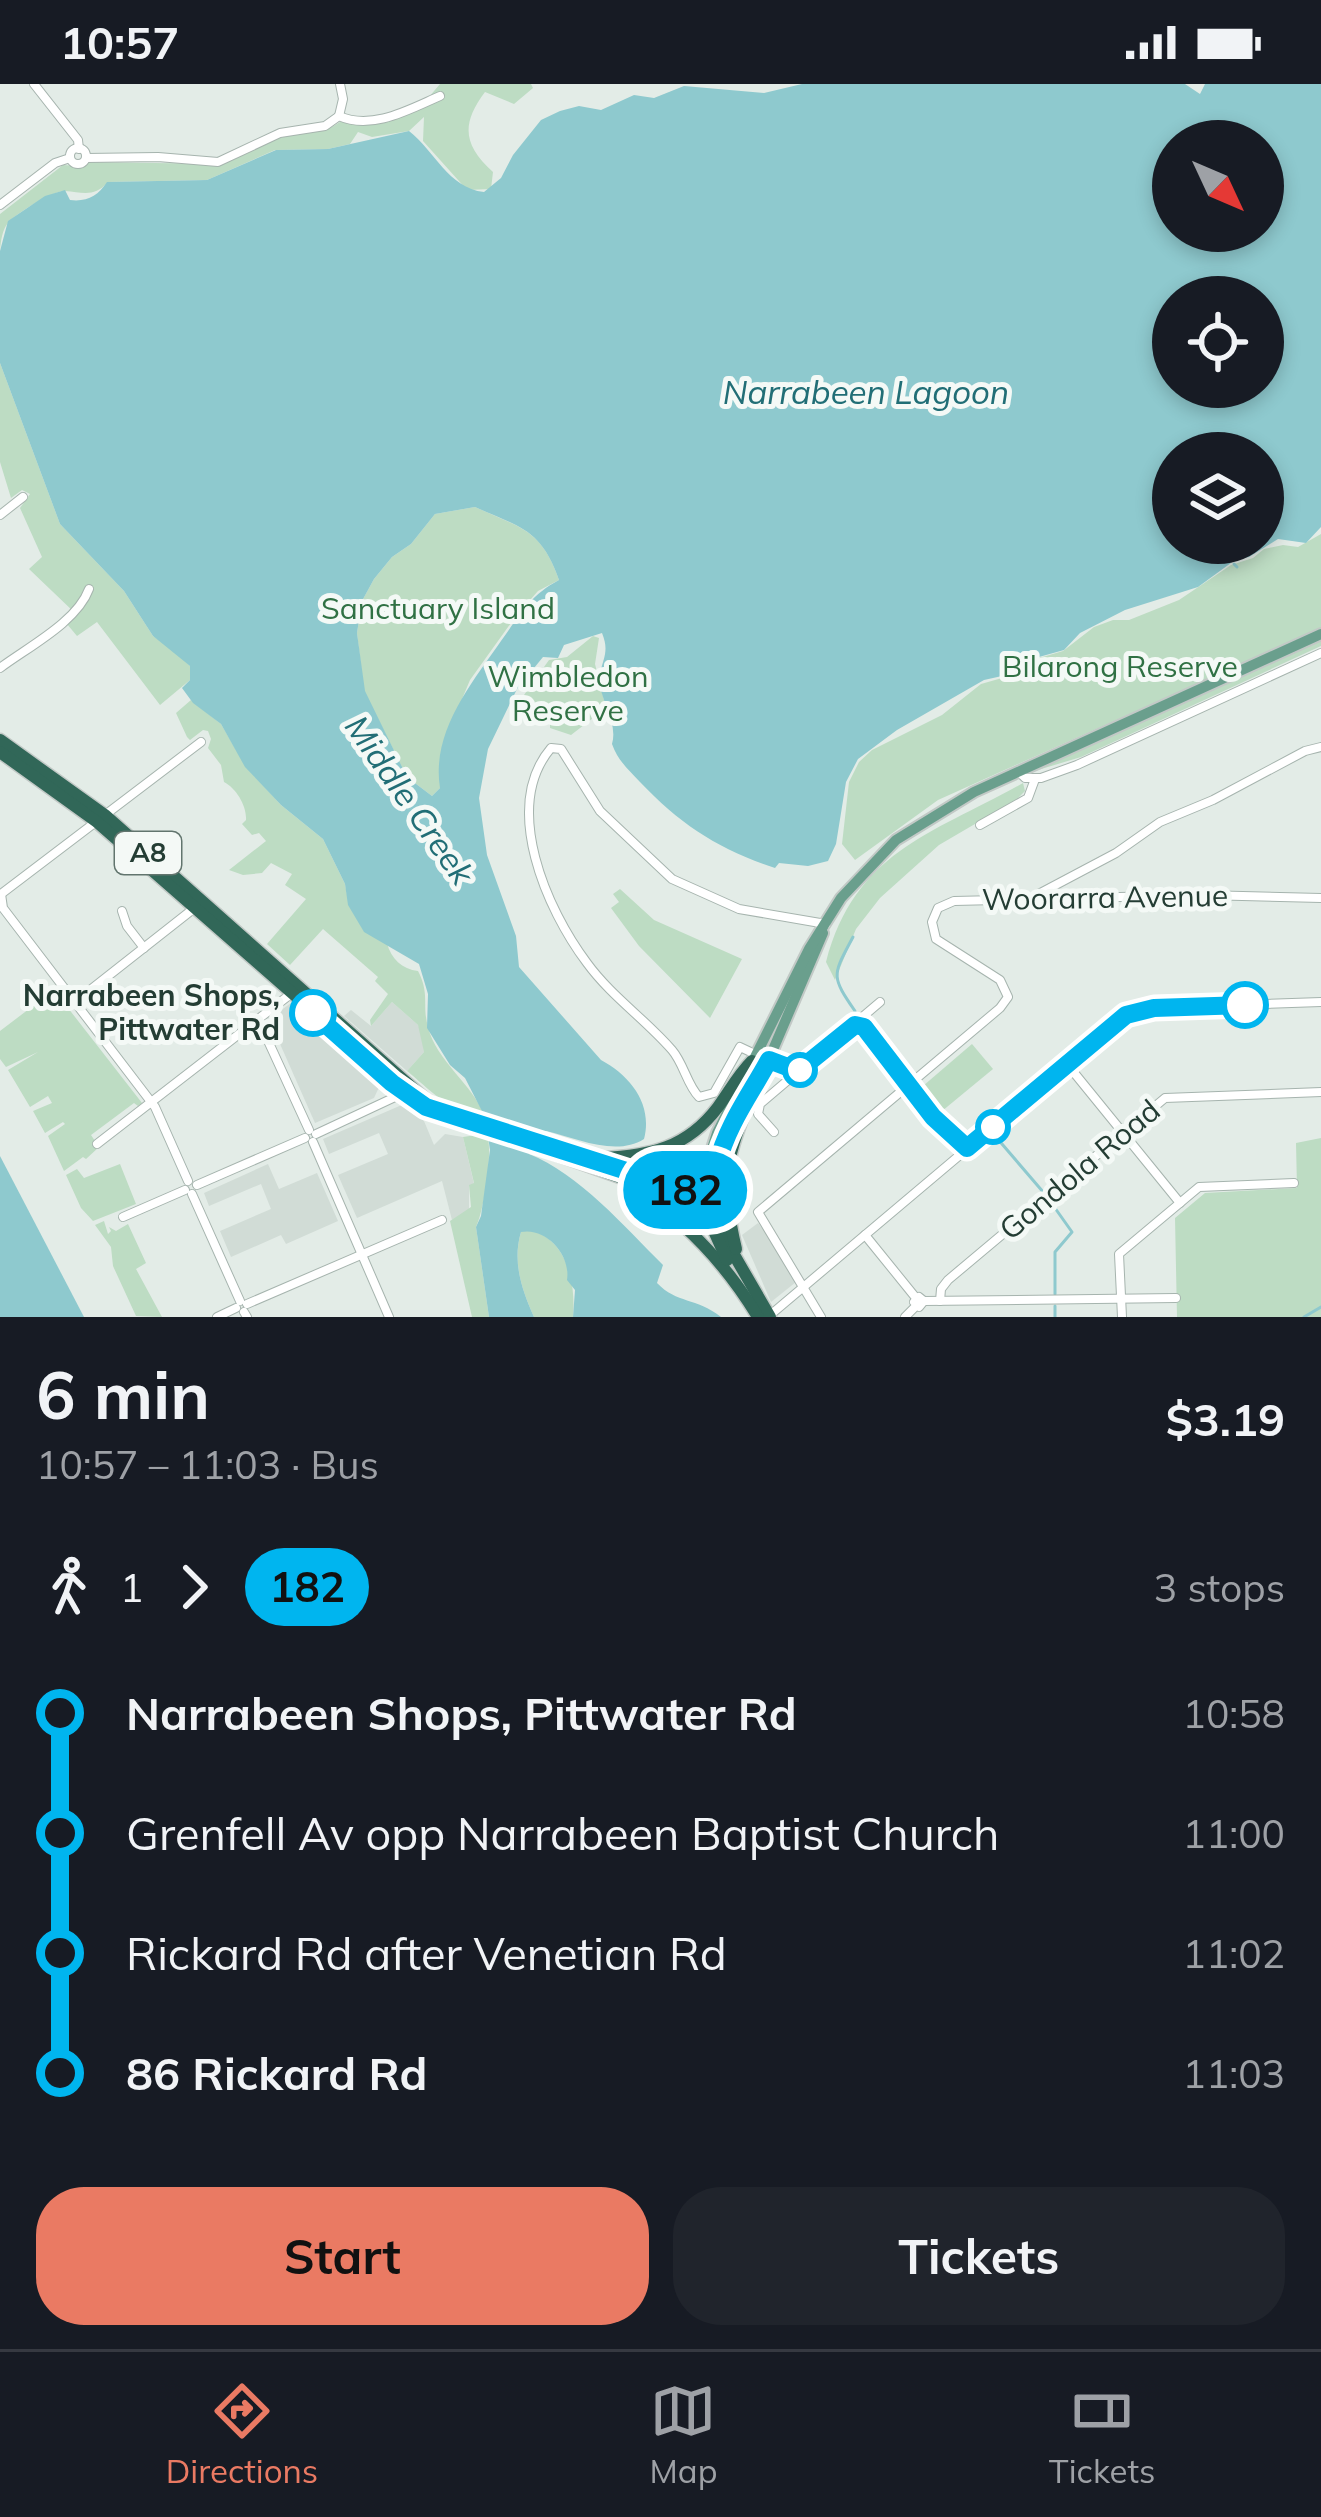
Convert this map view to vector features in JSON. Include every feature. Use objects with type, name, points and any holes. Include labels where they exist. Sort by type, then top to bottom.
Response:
[{"type":"highway","name":"A8","points":[[0,740],[102,819],[426,1107],[618,1178],[690,1202],[703,1201]]},
{"type":"highway","name":"A8","points":[[0,752],[102,819]]},
{"type":"highway","name":"A8","points":[[199,904],[292,993],[410,1090]]},
{"type":"highway","points":[[589,1159],[640,1156],[675,1145],[704,1123],[754,1057]]},
{"type":"highway","points":[[740,1263],[727,1212],[724,1174],[753,1088]]},
{"type":"highway","name":"A8","points":[[563,1154],[689,1191],[703,1201]]},
{"type":"highway","name":"A8","points":[[618,1178],[680,1222],[719,1261],[758,1317]]},
{"type":"highway","points":[[703,1201],[770,1316]]},
{"type":"highway","points":[[703,1201],[714,1238],[743,1293]]},
{"type":"main road","points":[[703,1201],[711,1190],[728,1130],[769,1060],[826,924],[861,874],[896,840],[952,803],[1321,634]]},
{"type":"main road","points":[[703,1201],[711,1150],[754,1057],[809,960]]},
{"type":"street","points":[[34,84],[78,140],[86,158]]},
{"type":"street","points":[[339,116],[340,84]]},
{"type":"street","points":[[339,116],[351,121],[393,116],[440,96]]},
{"type":"street","points":[[70,158],[77,164],[86,158],[218,162],[280,133],[325,126],[339,116]]},
{"type":"street","points":[[0,205],[79,148]]},
{"type":"street","points":[[0,514],[23,496]]},
{"type":"street","points":[[0,668],[71,614],[85,601],[89,589]]},
{"type":"street","points":[[1019,772],[1035,779],[1107,753],[1321,653]]},
{"type":"street","points":[[201,742],[1,894],[0,904],[151,1102],[243,1308]]},
{"type":"street","points":[[795,1072],[737,1049],[714,1093],[699,1097],[672,1050],[586,962],[562,925],[529,836],[529,804],[542,761],[551,748],[561,749],[600,811],[672,879],[739,909],[826,924]]},
{"type":"street","points":[[1030,899],[1062,885],[1160,822],[1321,748]]},
{"type":"street","points":[[980,825],[1028,798],[1035,779]]},
{"type":"street","name":"Woorarra Avenue","points":[[908,1086],[1008,997],[1000,980],[936,939],[934,915],[945,903],[1203,895],[1321,898]]},
{"type":"street","points":[[75,1002],[199,904]]},
{"type":"street","points":[[122,911],[144,949]]},
{"type":"street","points":[[97,1144],[292,993]]},
{"type":"street","points":[[774,1132],[757,1109],[880,1002]]},
{"type":"street","points":[[770,1316],[1126,1015],[1138,1010],[1321,1002]]},
{"type":"street","points":[[258,1019],[389,1317]]},
{"type":"street","points":[[1067,1064],[1180,1203]]},
{"type":"street","points":[[821,1317],[758,1214],[908,1086],[967,1148]]},
{"type":"street","points":[[123,1217],[410,1090]]},
{"type":"street","name":"Gondola Road","points":[[940,1301],[946,1282],[1166,1098],[1321,1092]]},
{"type":"street","points":[[1122,1317],[1119,1254],[1199,1187],[1294,1183]]},
{"type":"street","points":[[217,1317],[442,1220]]},
{"type":"street","points":[[865,1234],[919,1302]]},
{"type":"street","points":[[905,1317],[919,1302],[1176,1298]]},
{"type":"shaded area","points":[[392,1002],[423,1035],[424,1052],[407,1071],[344,1016],[351,1010],[371,1026]]},
{"type":"shaded area","points":[[291,1003],[375,1077],[380,1085],[374,1098],[315,1123],[269,1019]]},
{"type":"shaded area","points":[[404,1104],[424,1121],[434,1145],[445,1134],[463,1137],[474,1184],[469,1186],[469,1210],[452,1220],[442,1181],[357,1218],[338,1175],[388,1154],[379,1133],[329,1154],[323,1139]]},
{"type":"shaded area","points":[[268,1164],[279,1189],[317,1173],[338,1221],[286,1244],[281,1235],[231,1257],[220,1231],[271,1209],[261,1184],[209,1206],[204,1193]]},
{"type":"shaded area","points":[[758,1223],[796,1282],[771,1302],[742,1235]]},
{"type":"green space","points":[[440,84],[531,84],[533,88],[514,104],[485,92],[472,114],[471,143],[493,172],[491,189],[467,190],[423,141],[424,117],[409,131],[372,137],[358,132],[350,144],[328,149],[275,150],[207,180],[108,182],[93,192],[60,192],[12,219],[4,229],[0,250],[0,214],[63,165],[224,164],[279,138],[340,122],[368,121],[423,104]]},
{"type":"green space","points":[[0,363],[60,524],[124,591],[153,636],[190,666],[190,680],[160,705],[97,622],[77,636],[67,624],[75,613],[29,569],[42,557],[20,508],[30,494],[22,490],[11,498],[0,462]]},
{"type":"green space","name":"Sanctuary Island","points":[[475,507],[527,532],[545,550],[559,580],[538,591],[470,680],[444,742],[440,788],[432,796],[407,777],[364,691],[357,633],[362,601],[392,557],[411,544],[435,514]]},
{"type":"green space","name":"Bilarong Reserve","points":[[1321,534],[1321,628],[938,800],[855,860],[842,844],[849,782],[872,750],[942,715],[981,684],[1009,676],[1022,663],[1063,651],[1094,627],[1129,620],[1179,600],[1231,565],[1284,564],[1284,545],[1298,547]]},
{"type":"green space","name":"Wimbledon Reserve","points":[[593,636],[599,638],[595,664],[606,708],[571,735],[550,728],[524,695],[549,660],[567,657]]},
{"type":"green space","points":[[1321,639],[1321,646],[1081,757],[1028,773]]},
{"type":"green space","points":[[191,700],[221,724],[246,767],[281,805],[323,839],[364,931],[387,943],[402,965],[418,971],[432,1039],[485,1117],[454,1108],[407,1071],[424,1052],[418,1025],[392,1002],[371,1026],[370,1020],[388,994],[375,981],[378,977],[323,929],[290,965],[267,944],[306,899],[285,885],[292,874],[271,863],[262,873],[243,875],[229,870],[266,841],[242,824],[246,820],[243,803],[224,782],[221,765],[208,748],[208,731],[190,740],[187,737],[176,713]]},
{"type":"green space","points":[[1023,783],[1025,791],[1016,800],[939,845],[880,898],[856,929],[835,980],[826,962],[839,924],[878,870],[929,833]]},
{"type":"green space","points":[[620,889],[654,920],[742,959],[710,1018],[639,946],[611,908],[619,902],[613,894]]},
{"type":"green space","points":[[54,990],[142,1103],[134,1103],[91,1135],[99,1147],[64,1171],[48,1136],[65,1124],[45,1133],[33,1111],[52,1103],[48,1096],[30,1107],[8,1070],[38,1052],[6,1067],[0,1059],[0,1031]]},
{"type":"green space","points":[[972,1044],[993,1069],[936,1116],[916,1092]]},
{"type":"green space","points":[[463,1137],[488,1139],[489,1147],[476,1227],[489,1317],[472,1317],[450,1221],[471,1207],[469,1185],[474,1183]]},
{"type":"green space","points":[[1321,1138],[1321,1317],[1177,1317],[1175,1218],[1205,1193],[1297,1188],[1296,1143]]},
{"type":"green space","points":[[120,1164],[136,1204],[93,1221],[81,1208],[66,1175],[77,1169],[84,1178]]},
{"type":"green space","points":[[104,1221],[108,1234],[109,1227],[116,1231],[128,1224],[146,1263],[136,1269],[162,1317],[136,1316],[113,1266],[111,1247],[95,1225]]},
{"type":"green space","points":[[527,1229],[541,1234],[560,1251],[573,1290],[573,1317],[534,1317],[518,1265],[518,1243]]},
{"type":"water","name":"Narrabeen Lagoon","points":[[802,84],[1185,84],[1200,94],[1205,84],[1321,84],[1321,527],[1306,543],[1284,540],[1284,432],[1152,432],[1152,564],[1230,564],[1198,587],[1125,610],[1080,633],[1064,650],[1021,662],[1011,674],[984,680],[897,730],[858,759],[846,782],[836,844],[828,861],[808,866],[779,863],[775,868],[718,844],[670,811],[628,769],[612,744],[613,726],[601,691],[602,633],[564,645],[558,658],[543,657],[517,689],[488,749],[479,798],[487,855],[516,936],[519,967],[601,1060],[630,1083],[642,1103],[646,1126],[644,1139],[621,1146],[546,1131],[534,1133],[529,1154],[583,1188],[663,1265],[657,1283],[664,1290],[721,1317],[573,1317],[575,1290],[567,1280],[561,1253],[548,1238],[521,1232],[518,1265],[534,1317],[489,1317],[476,1227],[490,1150],[485,1117],[465,1078],[450,1065],[427,1028],[428,994],[419,964],[364,932],[348,905],[345,884],[323,839],[245,767],[221,724],[182,688],[190,680],[190,666],[153,636],[124,591],[60,524],[0,363],[0,251],[8,221],[45,196],[65,190],[70,200],[82,200],[107,182],[207,180],[276,150],[328,149],[409,131],[451,176],[484,192],[501,178],[541,120],[579,106],[601,110],[634,95],[654,98],[684,86],[764,93]],"holes":[[[475,507],[536,539],[559,580],[526,607],[466,692],[447,728],[440,788],[432,796],[407,777],[365,691],[357,633],[362,601],[392,557],[411,544],[435,514]]]},
{"type":"water","points":[[0,1156],[84,1317],[0,1317]]},
{"type":"waterway","points":[[1234,564],[1237,567]]},
{"type":"waterway","points":[[853,937],[837,975],[855,1011]]},
{"type":"waterway","points":[[996,1137],[1044,1193]]},
{"type":"waterway","points":[[1050,1201],[1072,1232],[1055,1252],[1055,1294]]},
{"type":"waterway","points":[[1055,1306],[1055,1317]]},
{"type":"waterway","points":[[1304,1317],[1321,1307]]},
{"type":"bus line","name":"182","points":[[313,1013],[426,1107],[686,1190],[703,1201],[711,1190],[728,1130],[769,1060],[798,1071],[852,1026],[864,1027],[933,1117],[967,1148],[1126,1015],[1154,1008],[1245,1005]]},
{"type":"place","name":"Narrabeen Shops, Pittwater Rd","points":[[313,1013]]},
{"type":"water label","name":"Middle Creek","points":[[410,800]]}]
